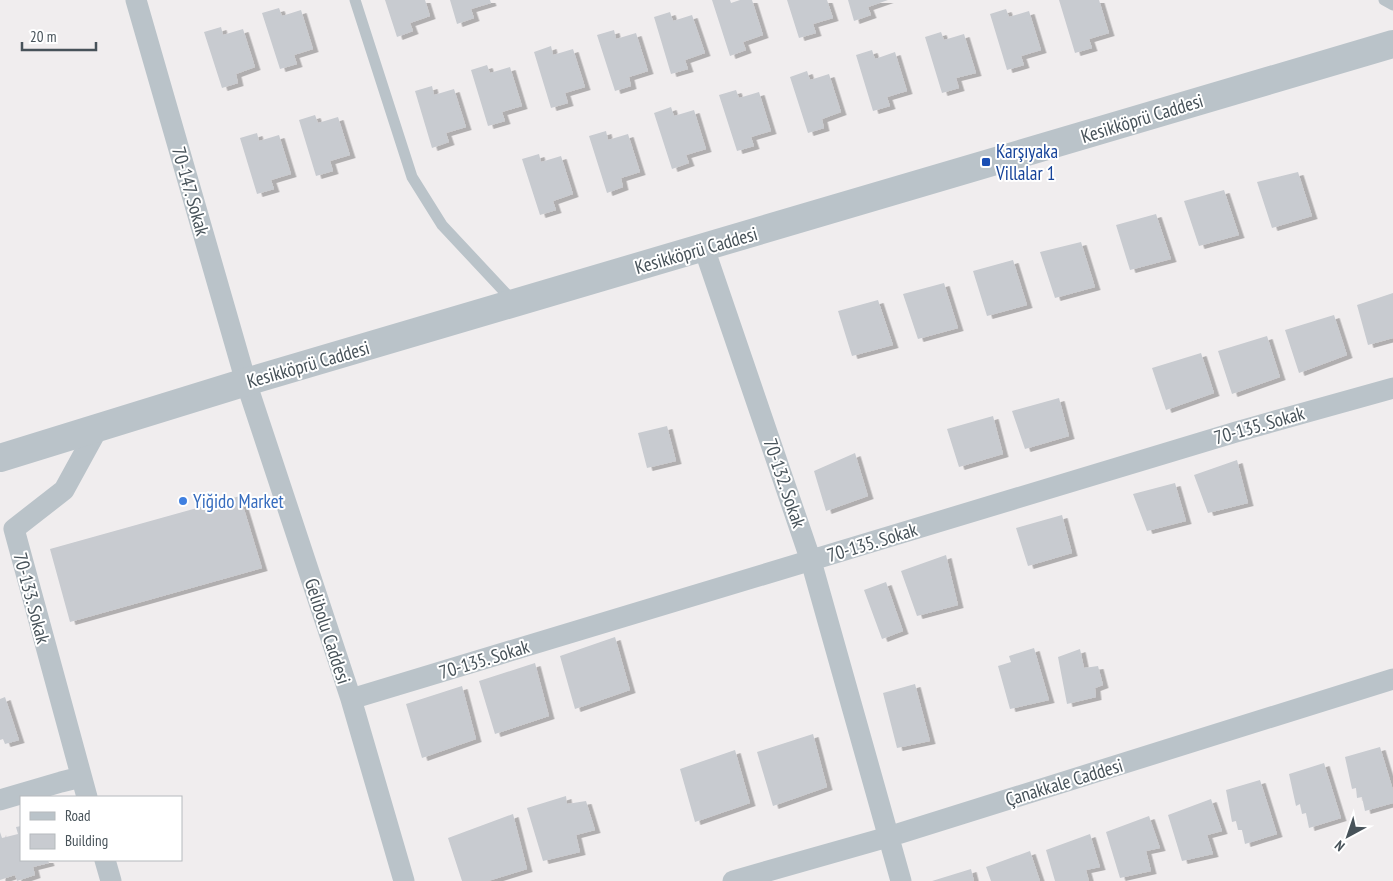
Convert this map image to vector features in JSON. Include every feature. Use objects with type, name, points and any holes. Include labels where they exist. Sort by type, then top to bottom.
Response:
[{"type":"street","name":"70-147. Sokak","points":[[136,0],[246,382]]},
{"type":"street","name":"Kesikköprü Caddesi","points":[[0,458],[246,382],[1393,44]]},
{"type":"street","name":"70-132. Sokak","points":[[704,248],[811,561],[902,881]]},
{"type":"street","name":"Gelibolu Caddesi","points":[[246,382],[351,699],[404,881]]},
{"type":"street","name":"70-135. Sokak","points":[[351,699],[1236,432],[1393,388]]},
{"type":"street","name":"70-133. Sokak","points":[[84,787],[7,531],[64,490],[98,428]]},
{"type":"street","name":"Çanakkale Caddesi","points":[[734,881],[888,837],[1393,679]]},
{"type":"street","points":[[0,800],[60,782],[84,787]]},
{"type":"street","points":[[105,861],[111,881]]},
{"type":"lane","points":[[355,0],[412,177],[442,224],[516,303]]},
{"type":"lane","points":[[1384,0],[1393,5]]},
{"type":"building","points":[[385,0],[425,0],[430,16],[410,23],[413,31],[397,37]]},
{"type":"building","points":[[450,0],[490,0],[491,3],[471,9],[474,18],[457,24]]},
{"type":"building","points":[[712,0],[730,0],[731,3],[740,0],[752,0],[763,35],[743,42],[746,50],[730,56]]},
{"type":"building","points":[[787,0],[827,0],[833,18],[813,24],[816,33],[799,38]]},
{"type":"building","points":[[848,0],[888,0],[868,7],[871,15],[854,21]]},
{"type":"building","points":[[1059,0],[1099,0],[1109,33],[1089,39],[1092,48],[1075,53]]},
{"type":"building","points":[[279,8],[282,16],[301,10],[313,49],[294,55],[297,64],[280,69],[262,13]]},
{"type":"building","points":[[1006,9],[1009,17],[1029,11],[1041,50],[1021,56],[1024,65],[1007,70],[990,14]]},
{"type":"building","points":[[670,12],[673,21],[692,15],[705,53],[685,60],[688,69],[671,74],[654,17]]},
{"type":"building","points":[[221,27],[223,35],[243,29],[255,67],[236,74],[238,83],[222,88],[204,32]]},
{"type":"building","points":[[614,30],[616,39],[636,33],[648,71],[629,77],[631,86],[615,91],[597,35]]},
{"type":"building","points":[[941,32],[944,40],[964,34],[976,73],[956,78],[959,88],[942,93],[925,37]]},
{"type":"building","points":[[551,46],[553,55],[573,49],[585,87],[565,93],[568,103],[551,108],[534,52]]},
{"type":"building","points":[[872,50],[875,59],[895,52],[907,91],[887,97],[890,106],[873,111],[856,55]]},
{"type":"building","points":[[487,65],[490,73],[510,67],[522,106],[502,112],[505,121],[488,126],[471,70]]},
{"type":"building","points":[[807,71],[810,80],[829,74],[841,112],[822,119],[824,128],[808,133],[790,77]]},
{"type":"building","points":[[432,86],[434,95],[454,89],[466,127],[446,133],[449,142],[432,148],[415,91]]},
{"type":"building","points":[[736,90],[739,98],[759,92],[771,131],[751,137],[754,146],[737,151],[719,95]]},
{"type":"building","points":[[671,107],[674,116],[694,110],[706,149],[686,155],[689,163],[672,169],[654,113]]},
{"type":"building","points":[[315,115],[318,123],[338,117],[350,155],[330,161],[333,171],[316,176],[299,120]]},
{"type":"building","points":[[606,131],[608,140],[628,134],[640,172],[621,178],[623,187],[607,193],[589,136]]},
{"type":"building","points":[[257,133],[259,141],[279,135],[291,174],[271,180],[274,189],[257,194],[240,138]]},
{"type":"building","points":[[539,154],[541,162],[561,156],[573,194],[553,201],[556,210],[540,215],[522,159]]},
{"type":"building","points":[[1298,172],[1312,216],[1272,228],[1257,182]]},
{"type":"building","points":[[1224,190],[1239,235],[1199,246],[1184,201]]},
{"type":"building","points":[[1156,214],[1171,259],[1130,270],[1116,225]]},
{"type":"building","points":[[1081,242],[1095,287],[1055,298],[1040,252]]},
{"type":"building","points":[[1013,260],[1027,305],[987,316],[973,271]]},
{"type":"building","points":[[944,283],[958,328],[918,339],[903,294]]},
{"type":"building","points":[[1393,293],[1393,338],[1368,345],[1357,305]]},
{"type":"building","points":[[878,300],[893,345],[852,356],[838,311]]},
{"type":"building","points":[[1334,315],[1347,355],[1299,373],[1285,330]]},
{"type":"building","points":[[1267,336],[1280,377],[1232,394],[1218,351]]},
{"type":"building","points":[[1201,353],[1214,393],[1166,410],[1152,368]]},
{"type":"building","points":[[1059,398],[1069,436],[1025,449],[1012,411]]},
{"type":"building","points":[[993,416],[1003,454],[959,467],[947,429]]},
{"type":"building","points":[[667,426],[676,461],[647,468],[638,433]]},
{"type":"building","points":[[855,453],[868,496],[826,511],[814,471]]},
{"type":"building","points":[[1237,460],[1248,503],[1208,513],[1194,475]]},
{"type":"building","points":[[1175,483],[1186,521],[1147,531],[1133,494]]},
{"type":"building","points":[[240,496],[262,568],[70,622],[50,549]]},
{"type":"building","points":[[1062,515],[1072,553],[1028,566],[1016,528]]},
{"type":"building","points":[[946,555],[958,605],[917,616],[901,571]]},
{"type":"building","points":[[886,582],[903,631],[882,639],[864,590]]},
{"type":"building","points":[[615,637],[630,690],[575,709],[560,656]]},
{"type":"building","points":[[1034,648],[1049,700],[1010,709],[998,666],[1011,662],[1009,656]]},
{"type":"building","points":[[1080,649],[1084,668],[1098,666],[1103,685],[1095,688],[1096,697],[1067,704],[1058,657]]},
{"type":"building","points":[[535,663],[549,716],[495,734],[479,681]]},
{"type":"building","points":[[915,684],[930,741],[897,748],[883,693]]},
{"type":"building","points":[[462,686],[476,739],[422,758],[406,704]]},
{"type":"building","points":[[5,697],[19,740],[5,744],[3,739],[0,740],[0,699]]},
{"type":"building","points":[[813,734],[827,787],[773,806],[757,752]]},
{"type":"building","points":[[1380,747],[1393,790],[1393,803],[1365,811],[1362,797],[1357,798],[1356,788],[1352,789],[1345,757]]},
{"type":"building","points":[[735,750],[750,803],[695,822],[680,769]]},
{"type":"building","points":[[1324,763],[1341,818],[1309,828],[1306,813],[1302,814],[1300,804],[1296,806],[1289,774]]},
{"type":"building","points":[[1260,780],[1277,834],[1245,844],[1242,830],[1238,830],[1236,821],[1232,822],[1226,790]]},
{"type":"building","points":[[566,796],[567,804],[586,801],[595,830],[576,835],[580,852],[543,861],[527,808]]},
{"type":"building","points":[[1211,799],[1222,831],[1207,835],[1213,854],[1182,861],[1168,815]]},
{"type":"building","points":[[513,814],[527,869],[488,881],[462,881],[448,838]]},
{"type":"building","points":[[1149,816],[1160,848],[1146,851],[1151,871],[1120,878],[1106,832]]},
{"type":"building","points":[[20,826],[20,861],[48,861],[49,863],[33,867],[35,875],[17,881],[15,875],[0,880],[0,832],[2,838],[18,834],[16,827]]},
{"type":"building","points":[[1090,834],[1100,867],[1086,870],[1089,881],[1055,881],[1046,850]]},
{"type":"building","points":[[1030,851],[1040,881],[991,881],[986,867]]},
{"type":"building","points":[[971,869],[974,881],[932,881]]},
{"type":"place","name":"Karşıyaka Villalar 1","points":[[986,162]]},
{"type":"place","name":"Yiğido Market","points":[[183,501]]}]
